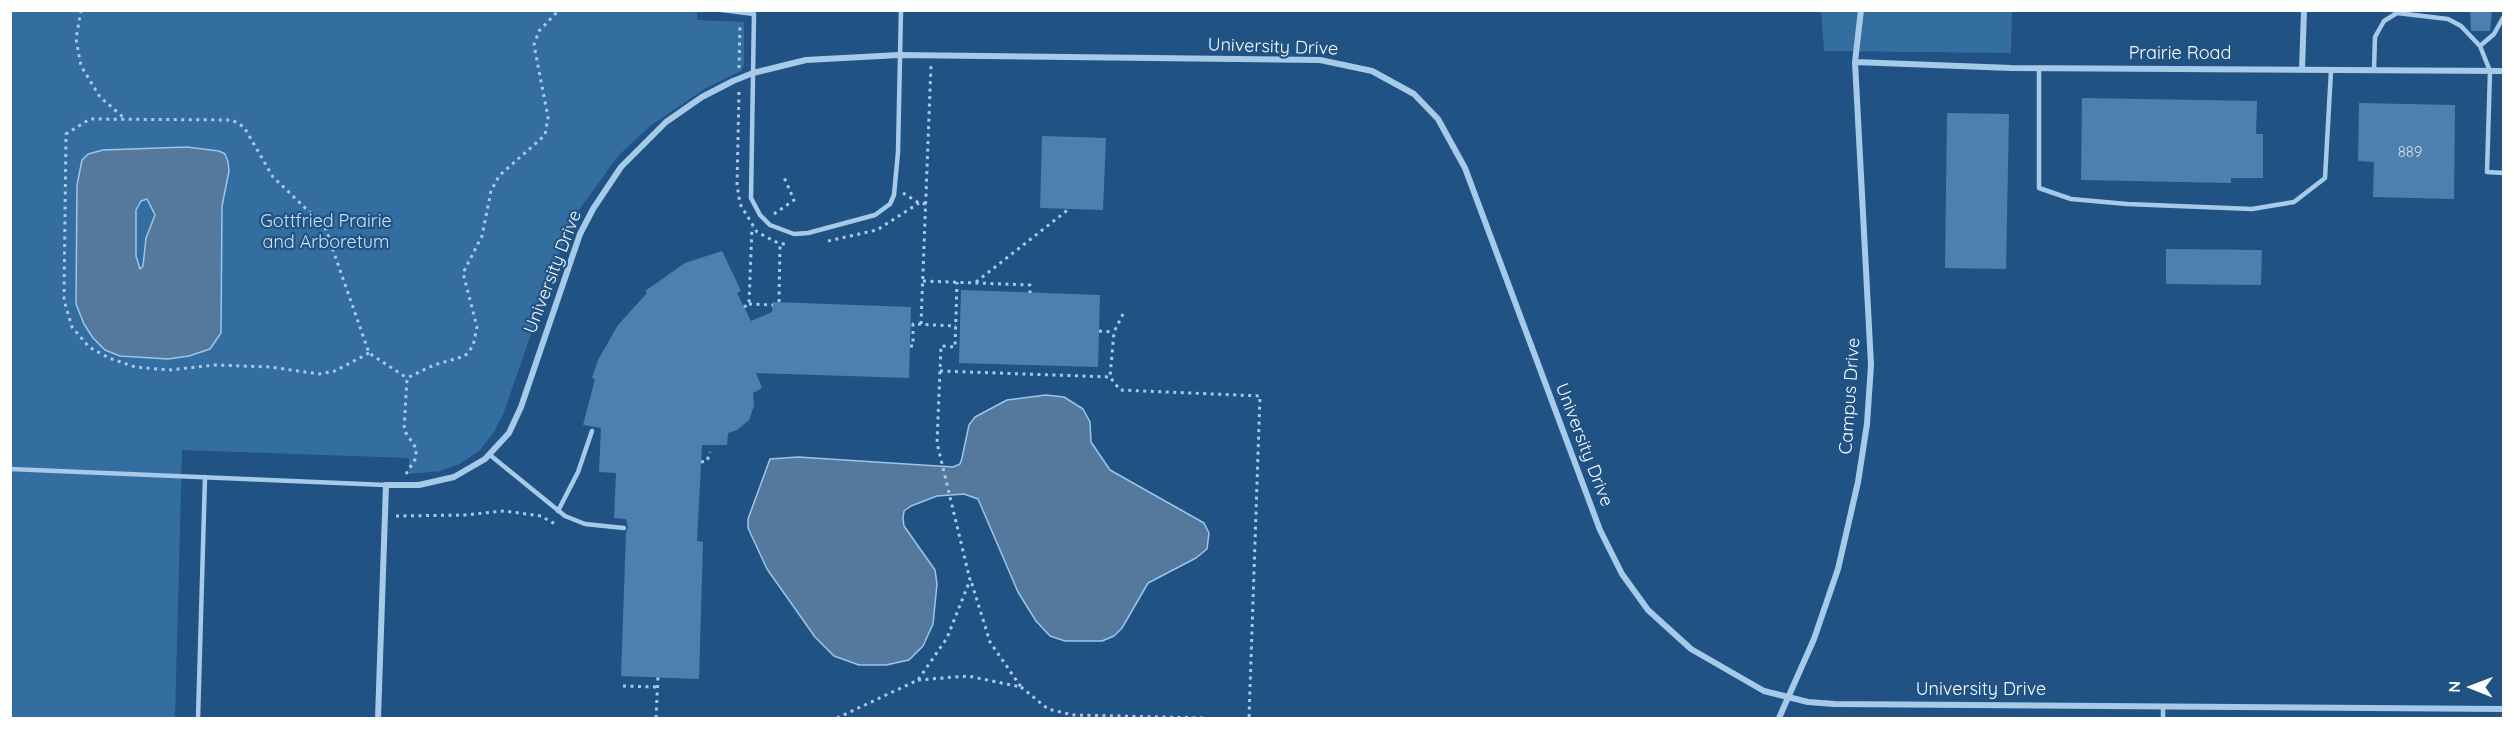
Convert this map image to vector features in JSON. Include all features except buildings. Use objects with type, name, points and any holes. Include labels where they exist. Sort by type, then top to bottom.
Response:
[{"type":"street","name":"Campus Drive","points":[[1779,718],[1790,698],[1814,639],[1838,568],[1858,482],[1867,424],[1871,365],[1855,62],[1862,10]]},
{"type":"street","points":[[2302,70],[2304,10]]},
{"type":"street","name":"University Drive","points":[[386,485],[419,485],[447,479],[467,471],[490,454],[516,420],[580,234],[604,190],[635,151],[666,122],[702,97],[739,79],[753,73],[806,60],[852,56],[1320,60],[1372,71],[1414,94],[1438,119],[1465,168],[1600,530],[1632,591],[1664,626],[1691,649],[1753,686],[1790,698],[1835,704],[2504,709]]},
{"type":"street","name":"Prairie Road","points":[[1855,62],[2039,68],[2504,71]]},
{"type":"street","points":[[378,718],[386,485]]},
{"type":"lane","points":[[722,10],[754,14],[750,191],[754,205],[766,222],[782,231],[794,234],[840,225],[882,211],[890,204],[897,189],[901,10]]},
{"type":"lane","points":[[2374,70],[2375,37],[2384,21],[2397,12],[2448,19],[2461,26],[2480,46],[2490,71],[2487,172],[2504,173]]},
{"type":"lane","points":[[2480,46],[2494,34],[2504,16]]},
{"type":"lane","points":[[2039,68],[2039,188],[2072,199],[2127,204],[2252,209],[2294,202],[2325,178],[2331,71]]},
{"type":"lane","points":[[558,511],[581,465],[592,431]]},
{"type":"lane","points":[[490,454],[558,511],[585,524],[624,528]]},
{"type":"lane","points":[[10,469],[386,485]]},
{"type":"lane","points":[[198,718],[205,477]]},
{"type":"lane","points":[[2163,706],[2163,718]]},
{"type":"path","points":[[81,10],[75,39],[81,66],[100,97],[126,119]]},
{"type":"path","points":[[407,378],[434,365],[465,356],[473,346],[477,327],[463,273],[482,236],[491,191],[499,176],[545,135],[548,117],[534,45],[539,31],[559,10]]},
{"type":"path","points":[[741,13],[737,185],[740,204],[758,232],[780,243],[793,246]]},
{"type":"path","points":[[921,324],[931,57]]},
{"type":"path","points":[[369,353],[335,371],[319,374],[270,367],[215,365],[169,370],[135,368],[89,347],[72,327],[64,300],[66,134],[90,119],[232,120],[244,127],[273,177],[325,227],[369,353],[407,378]]},
{"type":"path","points":[[758,232],[779,209],[794,201],[783,175]]},
{"type":"path","points":[[897,189],[919,203],[926,204]]},
{"type":"path","points":[[819,243],[877,230],[919,203]]},
{"type":"path","points":[[976,282],[1069,209]]},
{"type":"path","points":[[749,304],[752,225]]},
{"type":"path","points":[[779,302],[780,243]]},
{"type":"path","points":[[923,281],[1030,285],[1030,292]]},
{"type":"path","points":[[957,282],[955,347],[941,346],[937,443],[970,580],[990,642],[1021,687],[1048,709],[1073,715],[1206,718]]},
{"type":"path","points":[[744,307],[749,304],[773,305]]},
{"type":"path","points":[[1124,314],[1114,332],[1110,377],[1120,390],[1260,396],[1249,718]]},
{"type":"path","points":[[910,346],[913,346],[914,324],[956,326]]},
{"type":"path","points":[[1100,331],[1114,332]]},
{"type":"path","points":[[940,371],[1110,377]]},
{"type":"path","points":[[398,485],[416,458],[416,448],[404,430],[407,378]]},
{"type":"path","points":[[701,462],[708,460],[710,452]]},
{"type":"path","points":[[385,516],[504,512],[541,516],[562,527]]},
{"type":"path","points":[[918,680],[947,638],[970,580]]},
{"type":"path","points":[[837,718],[918,680],[968,676],[1021,687]]},
{"type":"path","points":[[656,718],[658,677]]},
{"type":"path","points":[[623,686],[658,687]]},
{"type":"green space","name":"Gottfried Prairie and Arboretum","points":[[10,11],[697,11],[697,20],[744,22],[744,65],[741,71],[706,88],[650,126],[618,156],[579,210],[558,256],[504,412],[494,432],[480,450],[460,464],[440,471],[409,474],[409,458],[182,450],[175,718],[11,718]]},
{"type":"green space","points":[[1821,11],[2012,11],[2011,53],[1824,51]]},
{"type":"shaded area","points":[[187,147],[219,151],[225,154],[229,171],[222,206],[221,333],[210,349],[189,356],[168,359],[120,356],[105,350],[84,324],[76,304],[77,185],[82,160],[88,154],[103,150]],"holes":[[[147,199],[155,215],[146,238],[143,266],[140,269],[136,256],[136,210],[141,201]]]},
{"type":"shaded area","points":[[1046,395],[1064,397],[1083,409],[1090,422],[1091,442],[1110,470],[1204,523],[1209,533],[1207,549],[1196,558],[1148,583],[1122,628],[1114,636],[1102,641],[1065,641],[1050,636],[1036,621],[1018,592],[978,499],[964,494],[937,496],[911,506],[904,511],[903,518],[904,526],[935,570],[937,584],[933,624],[923,646],[909,660],[886,665],[859,665],[834,656],[815,637],[767,569],[748,528],[748,519],[770,459],[798,457],[953,467],[960,464],[969,425],[975,417],[1007,400]]}]
